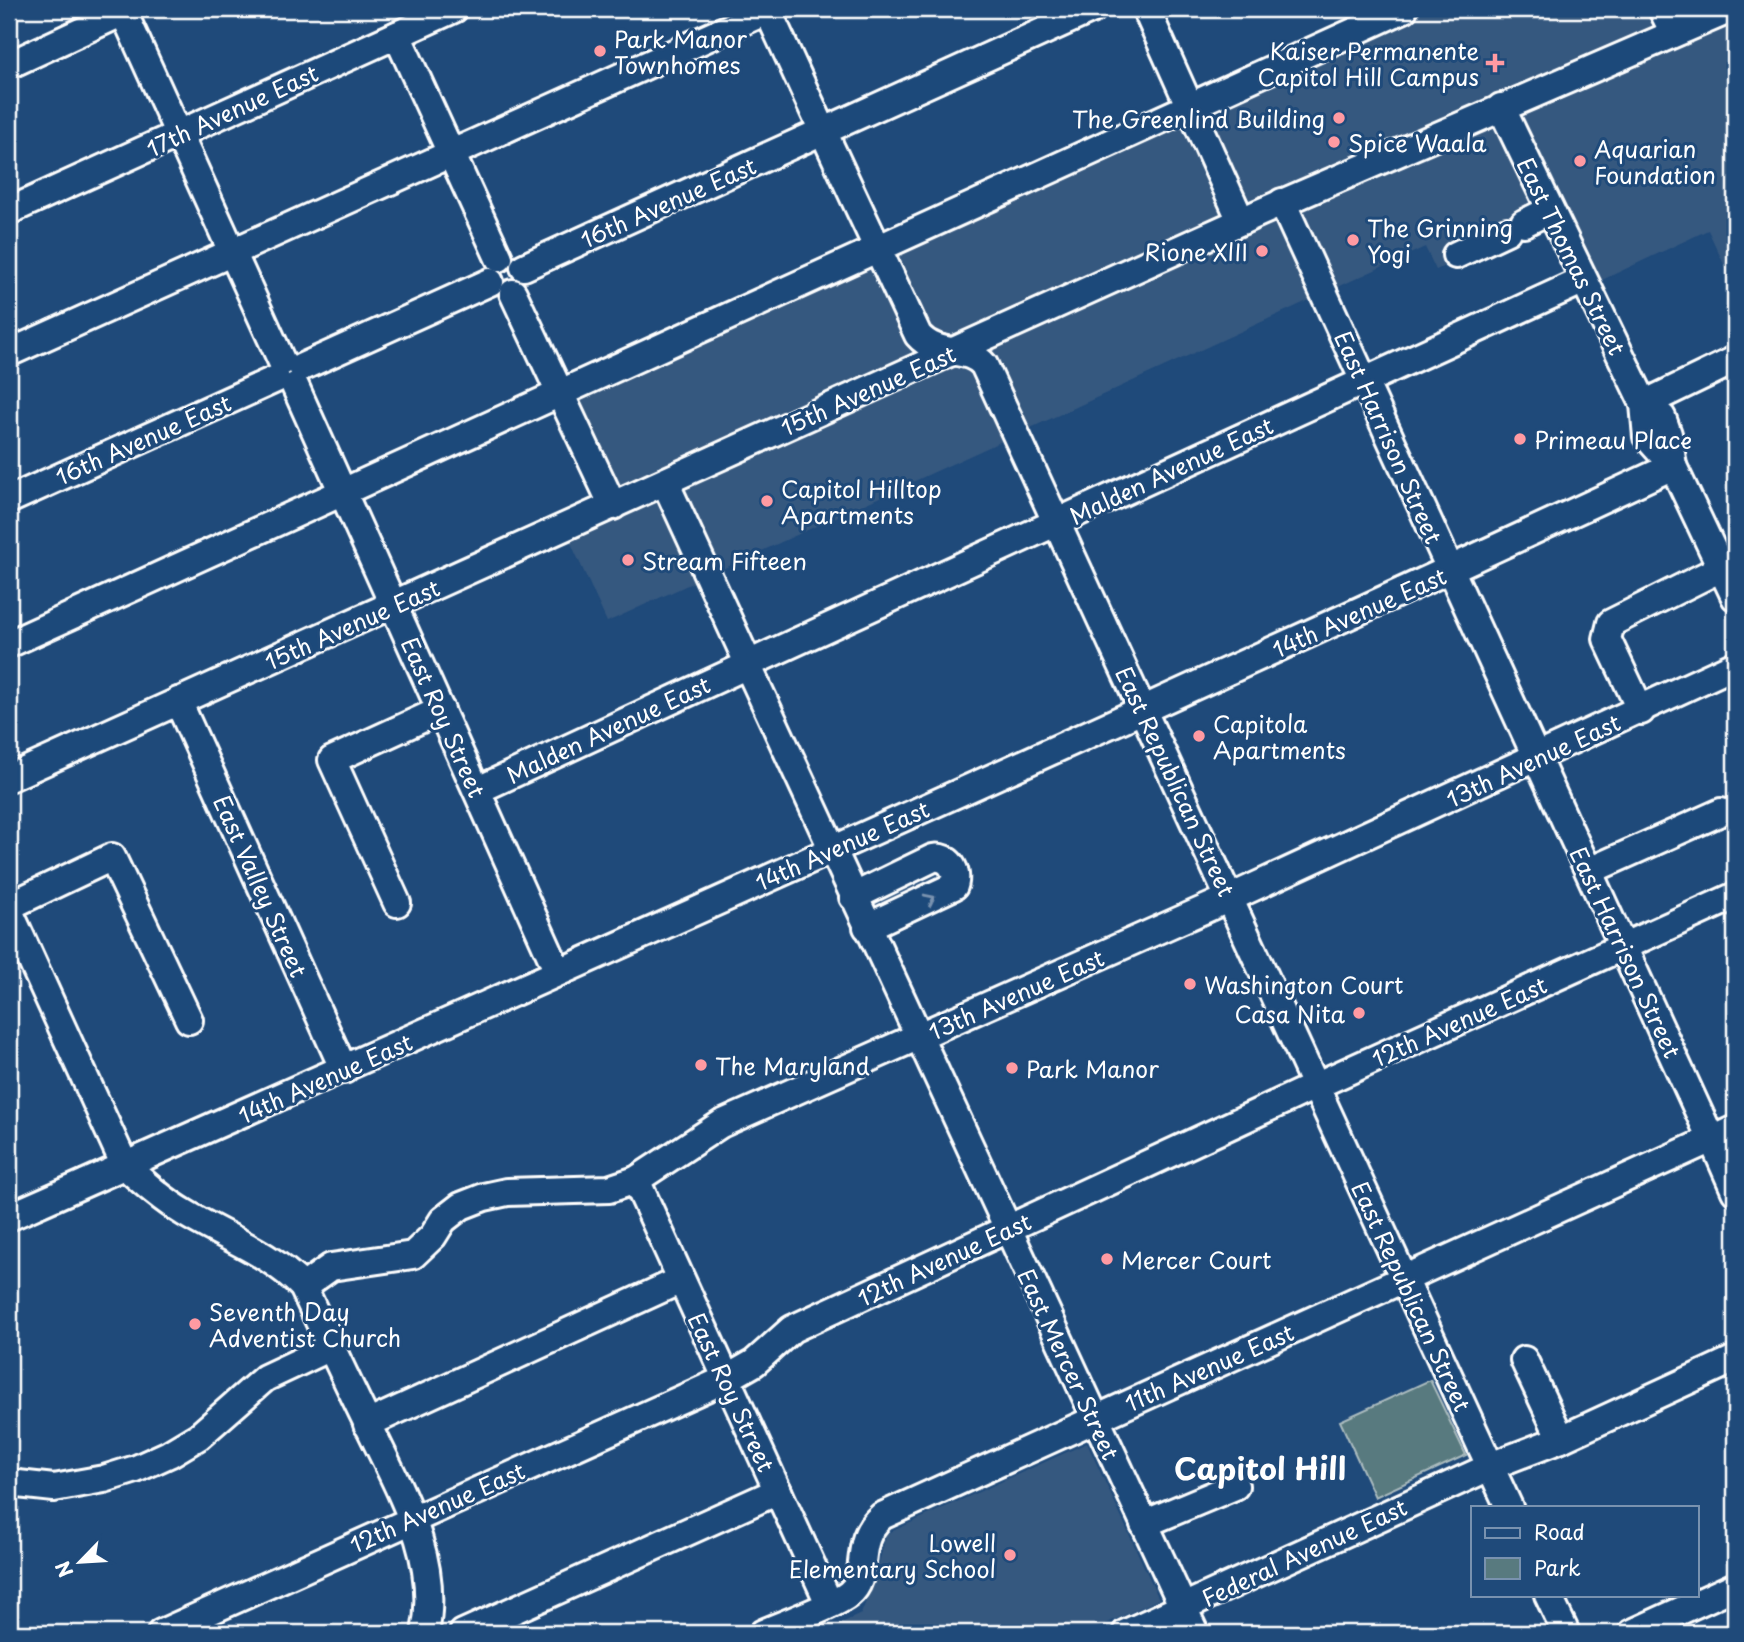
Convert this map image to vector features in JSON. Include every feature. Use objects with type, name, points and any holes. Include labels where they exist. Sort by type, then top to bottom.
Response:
[{"type":"street","name":"17th Avenue East","points":[[9,211],[454,9]]},
{"type":"street","points":[[9,353],[452,155],[769,9]]},
{"type":"street","name":"East Republican Street","points":[[769,9],[918,335],[932,347],[973,356],[984,365],[1055,525],[1230,898],[1509,1506]]},
{"type":"street","name":"16th Avenue East","points":[[9,499],[1093,9]]},
{"type":"street","points":[[1146,9],[1241,221]]},
{"type":"street","points":[[9,644],[559,391],[1404,9]]},
{"type":"street","points":[[1662,9],[1674,33]]},
{"type":"street","name":"15th Avenue East","points":[[9,778],[1282,202],[1731,9]]},
{"type":"street","points":[[9,65],[125,10]]},
{"type":"street","name":"East Roy Street","points":[[125,10],[231,253],[289,373],[558,972]]},
{"type":"street","points":[[397,35],[613,506]]},
{"type":"street","name":"East Thomas Street","points":[[1501,107],[1582,281],[1644,404],[1662,417],[1668,434],[1672,466],[1735,597]]},
{"type":"street","name":"East Harrison Street","points":[[1282,202],[1536,759],[1717,1137],[1735,1191]]},
{"type":"street","points":[[1454,250],[1548,206]]},
{"type":"street","name":"Malden Avenue East","points":[[478,790],[1582,281]]},
{"type":"street","points":[[1644,404],[1735,360]]},
{"type":"street","name":"14th Avenue East","points":[[9,1217],[344,1070],[1143,710],[1450,571],[1672,466]]},
{"type":"street","name":"East Mercer Street","points":[[665,482],[853,897],[1195,1633]]},
{"type":"street","points":[[1641,711],[1607,639],[1611,623],[1721,568]]},
{"type":"street","name":"13th Avenue East","points":[[303,1287],[331,1267],[414,1255],[433,1236],[443,1220],[461,1206],[484,1197],[507,1192],[609,1189],[636,1180],[721,1124],[1230,898],[1641,711],[1735,665]]},
{"type":"street","name":"East Valley Street","points":[[178,701],[344,1070]]},
{"type":"street","points":[[397,903],[332,760],[441,710]]},
{"type":"street","points":[[1589,871],[1721,812]]},
{"type":"street","points":[[9,906],[112,857],[189,1020]]},
{"type":"street","points":[[853,897],[933,858],[948,860],[955,874],[954,886],[867,927]]},
{"type":"street","name":"12th Avenue East","points":[[161,1633],[726,1379],[754,1363],[792,1329],[1315,1086],[1735,896]]},
{"type":"street","points":[[9,911],[125,1166],[173,1206],[260,1252],[286,1270],[303,1287],[412,1518],[425,1561],[428,1603],[425,1633]]},
{"type":"street","name":"11th Avenue East","points":[[763,1633],[849,1594],[857,1583],[865,1536],[871,1525],[882,1516],[1717,1137]]},
{"type":"street","name":"East Roy Street","points":[[636,1180],[829,1603]]},
{"type":"street","points":[[367,1424],[681,1280]]},
{"type":"street","points":[[9,1483],[54,1488],[104,1479],[147,1464],[199,1436],[265,1378],[331,1347]]},
{"type":"street","name":"Federal Avenue East","points":[[1126,1633],[1491,1466],[1561,1439],[1735,1359]]},
{"type":"street","points":[[1524,1360],[1561,1439]]},
{"type":"street","points":[[1144,1524],[1235,1486]]},
{"type":"street","points":[[463,1633],[778,1491]]},
{"type":"street","points":[[1632,1633],[1735,1587]]},
{"type":"street","points":[[1548,1596],[1566,1633]]},
{"type":"shaded area","points":[[1422,9],[1735,9],[1735,288],[1708,230],[1602,280],[1567,208],[1436,270],[1425,247],[607,622],[570,541],[629,514],[572,389]]},
{"type":"shaded area","name":"Lowell Elementary School","points":[[1087,1443],[1159,1599],[1086,1633],[820,1633],[861,1614],[876,1576],[886,1534]]},
{"type":"green space","points":[[1430,1380],[1466,1455],[1375,1497],[1340,1421]]},
{"type":"place","name":"Park Manor Townhomes","points":[[600,51]]},
{"type":"place","name":"Kaiser Permanente Capitol Hill Campus","points":[[1495,63]]},
{"type":"place","name":"The Greenlind Building","points":[[1339,118]]},
{"type":"place","name":"Spice Waala","points":[[1334,142]]},
{"type":"place","name":"Aquarian Foundation","points":[[1580,161]]},
{"type":"place","name":"The Grinning Yogi","points":[[1353,240]]},
{"type":"place","name":"Rione XIII","points":[[1262,251]]},
{"type":"place","name":"Primeau Place","points":[[1520,439]]},
{"type":"place","name":"Capitol Hilltop Apartments","points":[[767,501]]},
{"type":"place","name":"Stream Fifteen","points":[[628,560]]},
{"type":"place","name":"Capitola Apartments","points":[[1199,736]]},
{"type":"place","name":"Washington Court","points":[[1190,984]]},
{"type":"place","name":"Casa Nita","points":[[1359,1013]]},
{"type":"place","name":"The Maryland","points":[[701,1065]]},
{"type":"place","name":"Park Manor","points":[[1012,1068]]},
{"type":"place","name":"Mercer Court","points":[[1107,1259]]},
{"type":"place","name":"Seventh Day Adventist Church","points":[[195,1324]]},
{"type":"place","name":"Lowell Elementary School","points":[[1010,1555]]},
{"type":"district","name":"Capitol Hill","points":[[1260,1467]]}]
